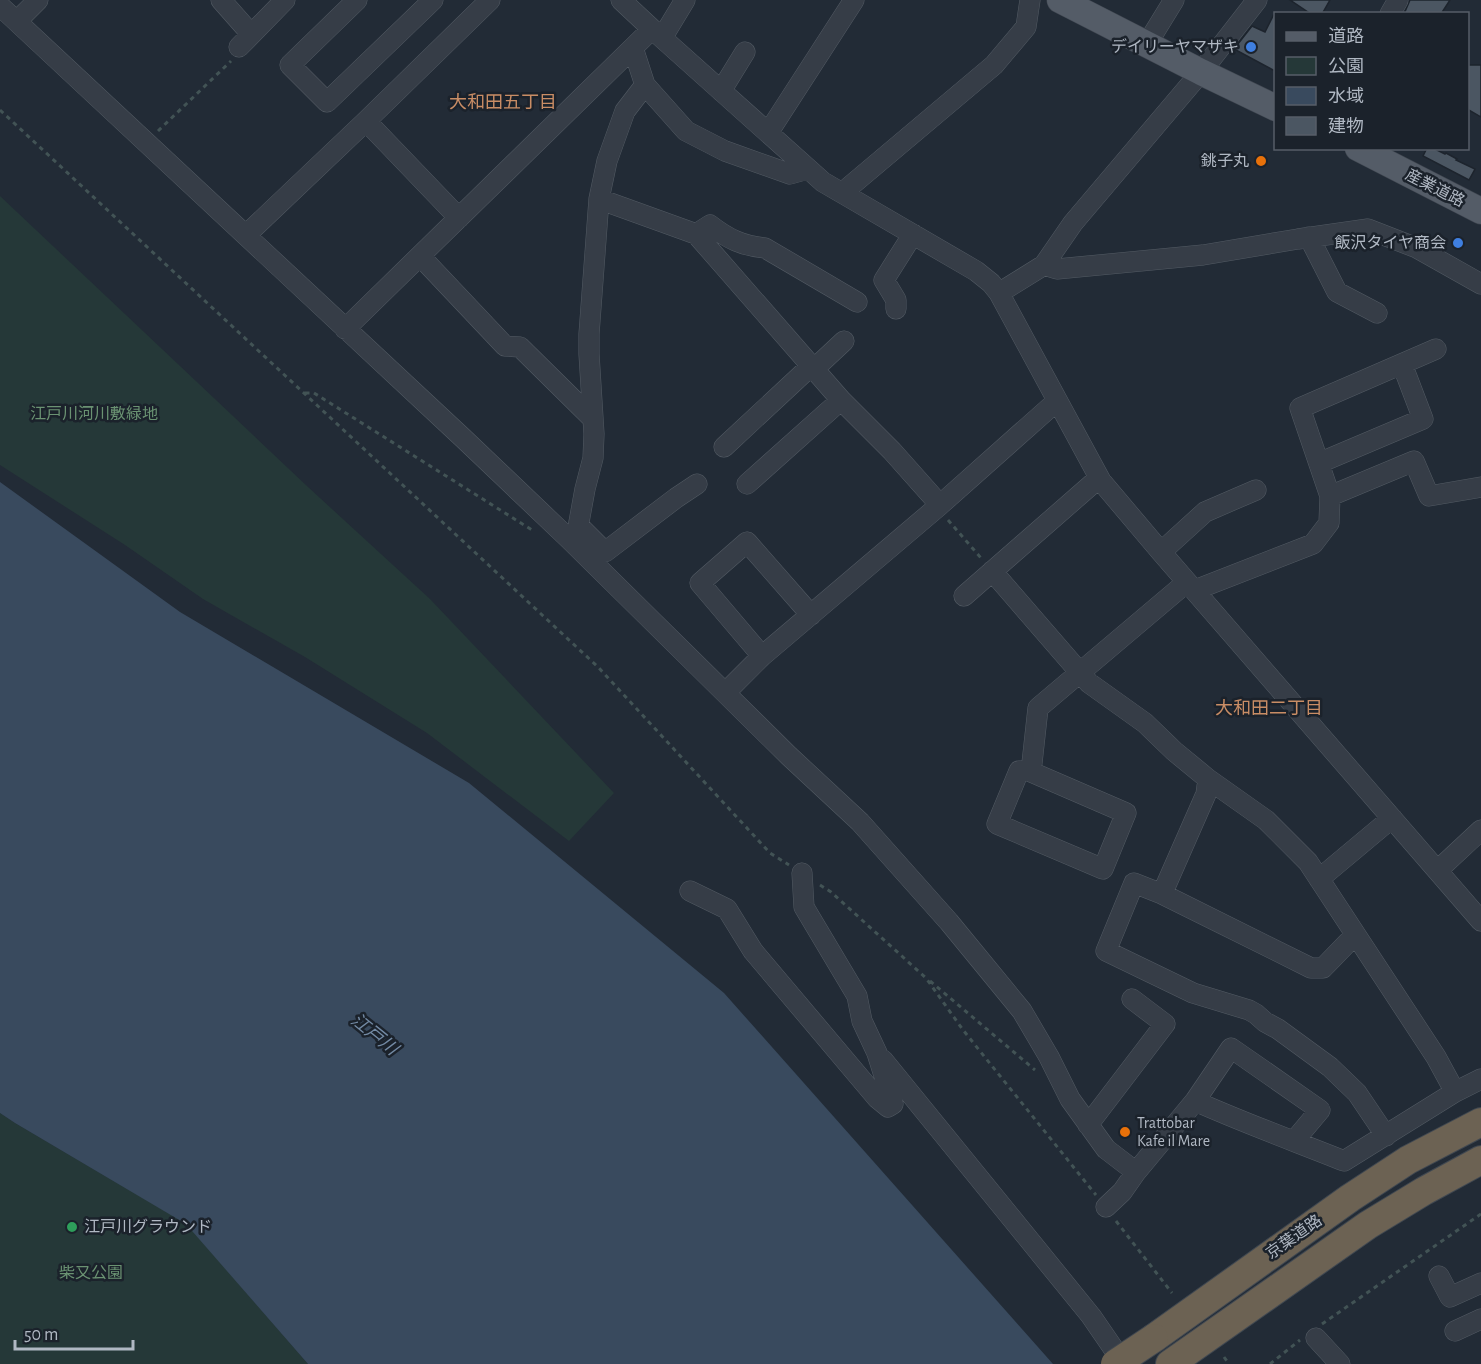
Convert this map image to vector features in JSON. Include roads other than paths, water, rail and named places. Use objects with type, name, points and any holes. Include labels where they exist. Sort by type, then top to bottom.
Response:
[{"type":"highway","name":"京葉道路","points":[[1115,1364],[1350,1198],[1408,1160],[1481,1122]]},
{"type":"highway","name":"京葉道路","points":[[1171,1364],[1368,1225],[1481,1160]]},
{"type":"main road","points":[[1060,0],[1274,108]]},
{"type":"main road","name":"産業道路","points":[[1362,150],[1481,211]]},
{"type":"street","points":[[221,0],[245,40],[285,0]]},
{"type":"street","points":[[357,0],[290,65],[327,102],[434,0]]},
{"type":"street","points":[[246,235],[490,0]]},
{"type":"street","points":[[621,0],[823,182],[913,234],[991,283],[999,293],[1099,477],[1338,758],[1481,921]]},
{"type":"street","points":[[345,329],[633,48],[657,34],[686,0]]},
{"type":"street","points":[[842,193],[994,65],[1026,27],[1030,0]]},
{"type":"street","points":[[1147,44],[1174,0]]},
{"type":"street","points":[[999,293],[1044,265],[1073,223],[1201,72],[1257,0]]},
{"type":"street","points":[[768,133],[846,2]]},
{"type":"street","points":[[0,6],[345,329],[574,532],[789,756],[860,822],[942,914],[1022,1011],[1070,1099],[1088,1125],[1106,1149],[1136,1172]]},
{"type":"street","points":[[633,48],[645,85],[686,131],[725,151],[790,174],[808,169]]},
{"type":"street","points":[[721,91],[745,52]]},
{"type":"street","points":[[574,532],[593,458],[589,344],[599,199],[607,161],[625,111],[645,85]]},
{"type":"street","points":[[366,121],[459,218]]},
{"type":"street","points":[[599,199],[696,234],[841,400],[892,451],[939,506]]},
{"type":"street","points":[[696,234],[710,225],[725,237],[751,247],[765,248],[857,302]]},
{"type":"street","points":[[1044,265],[1057,269],[1203,255],[1368,229],[1417,248],[1481,284]]},
{"type":"street","points":[[897,309],[897,300],[884,280],[913,234]]},
{"type":"street","points":[[1309,237],[1337,292],[1377,313]]},
{"type":"street","points":[[420,256],[505,346],[520,347],[593,419]]},
{"type":"street","points":[[724,447],[844,341]]},
{"type":"street","points":[[1029,771],[1032,763],[1038,708],[1081,672],[1191,586],[1313,544],[1329,523],[1330,496],[1300,408],[1436,349]]},
{"type":"street","points":[[1319,463],[1423,419],[1401,364]]},
{"type":"street","points":[[747,484],[841,400]]},
{"type":"street","points":[[731,687],[762,656],[939,506],[1057,401]]},
{"type":"street","points":[[1330,496],[1414,461],[1429,496],[1481,487]]},
{"type":"street","points":[[964,596],[1099,477]]},
{"type":"street","points":[[574,532],[605,552],[697,484]]},
{"type":"street","points":[[1161,552],[1204,512],[1256,490]]},
{"type":"street","points":[[762,656],[699,583],[747,542],[812,615]]},
{"type":"street","points":[[993,571],[1089,683],[1144,723],[1208,779],[1266,820],[1308,862],[1436,1057],[1455,1092]]},
{"type":"street","points":[[1019,771],[1029,771],[1126,813],[1103,869],[997,824],[1019,771]]},
{"type":"street","points":[[1162,894],[1206,794],[1208,779]]},
{"type":"street","points":[[1319,879],[1392,818]]},
{"type":"street","points":[[1438,870],[1481,830]]},
{"type":"street","points":[[690,891],[727,909],[753,951],[877,1098],[888,1107],[893,1104],[878,1053],[862,1021],[857,996],[804,907],[802,873]]},
{"type":"street","points":[[1355,935],[1323,968],[1311,968],[1162,894],[1134,883],[1106,951],[1193,993],[1249,1010],[1278,1029],[1330,1067],[1357,1093],[1386,1136]]},
{"type":"street","points":[[1088,1125],[1165,1024],[1132,999]]},
{"type":"street","points":[[1106,1207],[1122,1192],[1196,1101],[1231,1048],[1320,1110],[1294,1141]]},
{"type":"street","points":[[878,1053],[1091,1316],[1124,1364]]},
{"type":"street","points":[[1196,1101],[1344,1161],[1455,1092],[1481,1079]]},
{"type":"street","points":[[1439,1276],[1450,1297],[1481,1283]]},
{"type":"street","points":[[1455,1331],[1481,1319]]},
{"type":"street","points":[[1314,1333],[1340,1364]]},
{"type":"water","name":"江戸川","points":[[0,482],[180,612],[469,783],[724,993],[1053,1364],[308,1364],[186,1224],[0,1113]]},
{"type":"place","name":"デイリーヤマザキ","points":[[1251,47]]},
{"type":"place","name":"銚子丸","points":[[1261,161]]},
{"type":"place","name":"飯沢タイヤ商会","points":[[1458,243]]},
{"type":"place","name":"Trattobar Kafe il Mare","points":[[1125,1132]]},
{"type":"place","name":"江戸川グラウンド","points":[[72,1227]]},
{"type":"district","name":"大和田五丁目","points":[[503,103]]},
{"type":"district","name":"大和田二丁目","points":[[1269,709]]},
{"type":"park label","name":"江戸川河川敷緑地","points":[[94,414]]},
{"type":"park label","name":"柴又公園","points":[[91,1273]]}]
